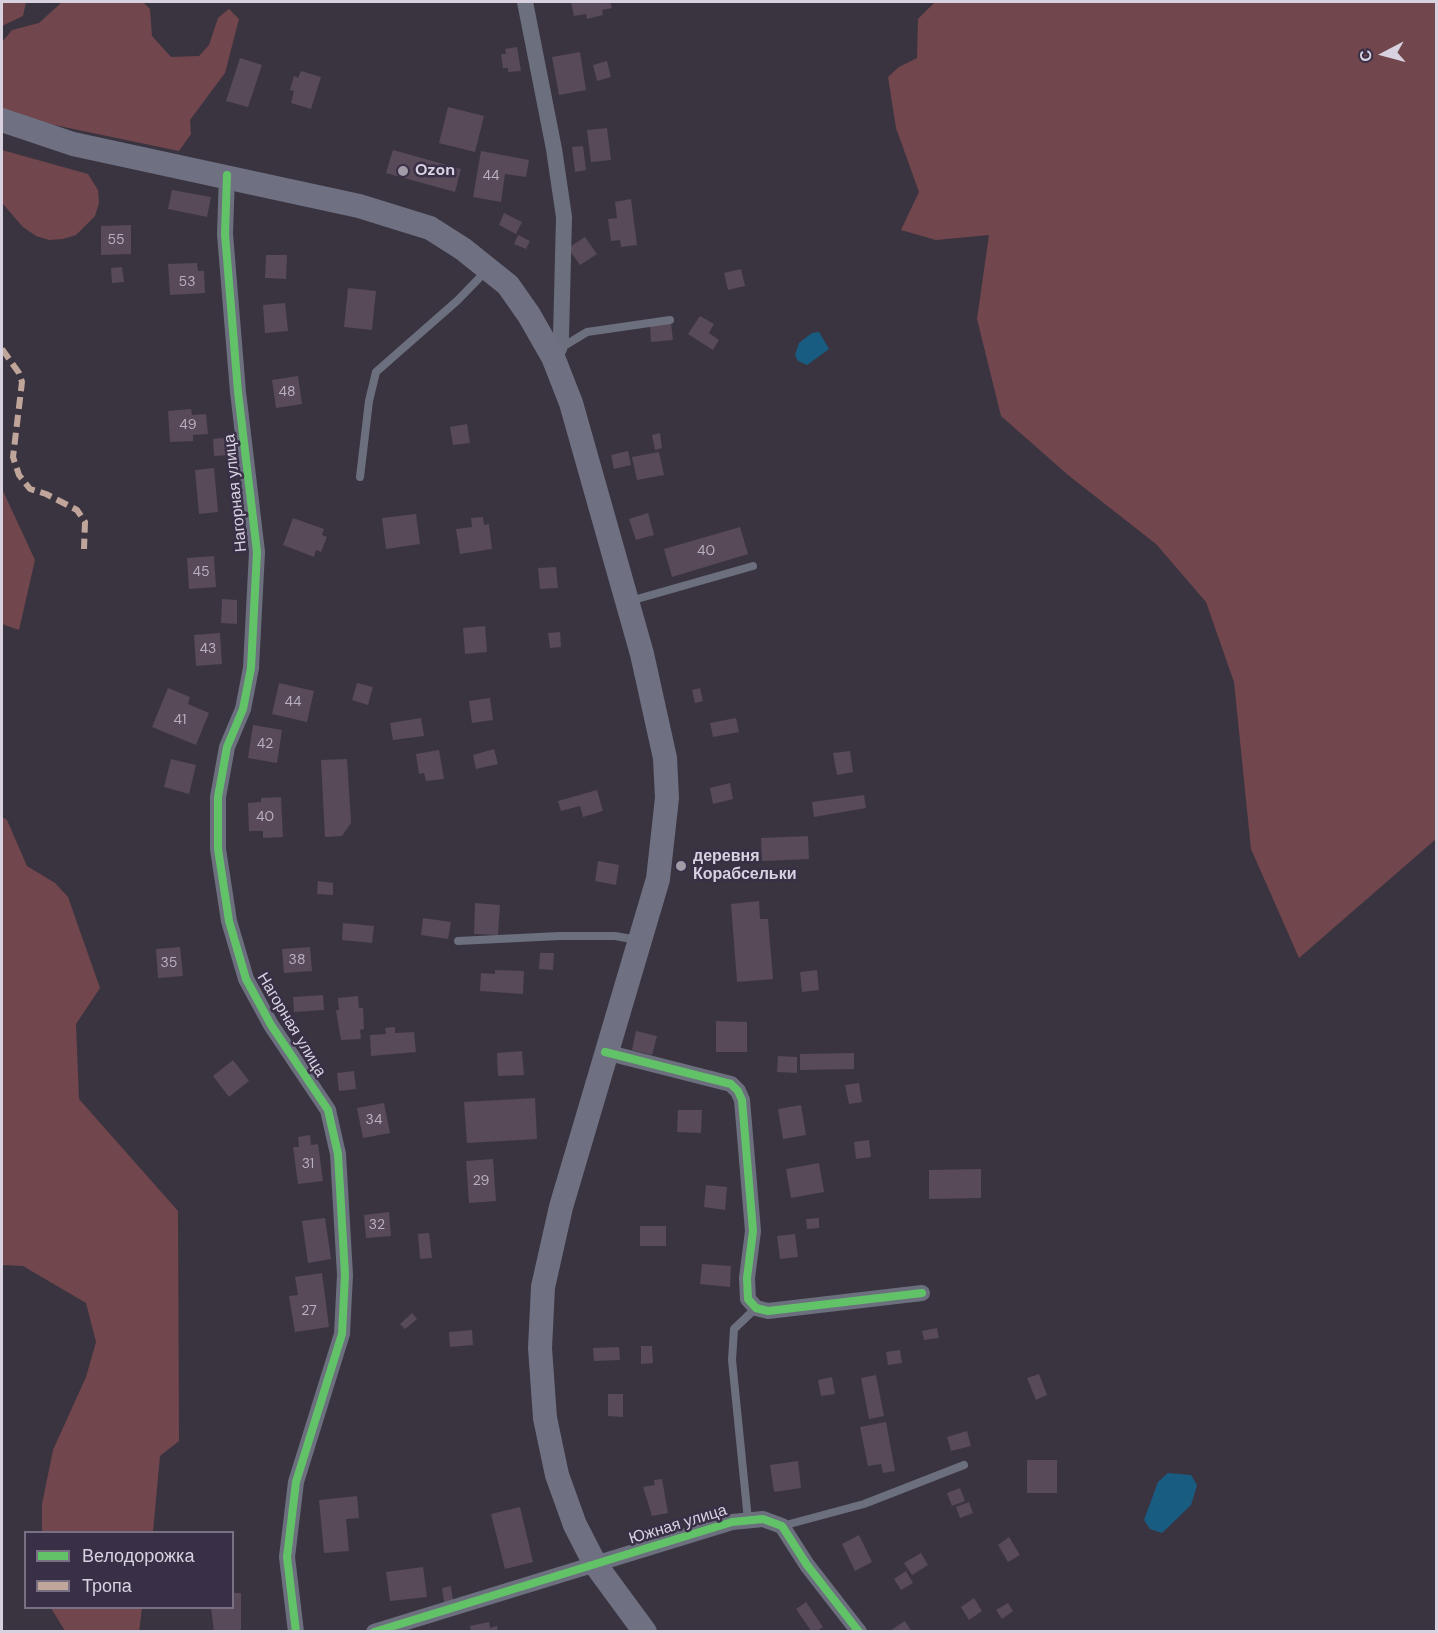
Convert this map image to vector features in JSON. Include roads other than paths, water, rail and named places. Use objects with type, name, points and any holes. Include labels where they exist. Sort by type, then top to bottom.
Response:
[{"type":"main road","points":[[2,120],[73,144],[359,206],[430,228],[488,268],[508,285],[556,353],[658,720],[667,798],[657,879],[604,1052],[556,1229],[543,1287],[540,1348],[545,1418],[557,1475],[575,1525],[595,1564],[645,1632]]},
{"type":"street","points":[[525,2],[554,149],[564,217],[556,353]]},
{"type":"street","name":"Нагорная улица","points":[[227,176],[225,234],[238,392],[257,552],[250,668],[243,709],[225,757],[218,797],[218,849],[229,921],[246,979],[271,1025],[328,1110],[338,1154],[345,1275],[342,1334],[296,1482],[287,1557],[296,1632]]},
{"type":"street","points":[[604,1052],[731,1084],[738,1091],[742,1100],[753,1231],[747,1278],[748,1299],[756,1308],[768,1311],[922,1293]]},
{"type":"street","name":"Южная улица","points":[[374,1632],[732,1522],[763,1519],[782,1527]]},
{"type":"street","points":[[782,1527],[807,1565],[859,1632]]},
{"type":"lane","points":[[360,477],[369,400],[376,372],[458,300],[488,268]]},
{"type":"lane","points":[[556,353],[587,332],[670,320]]},
{"type":"lane","points":[[627,602],[753,566]]},
{"type":"lane","points":[[458,941],[559,936],[615,936],[639,940]]},
{"type":"lane","points":[[748,1520],[732,1360],[734,1329],[756,1308]]},
{"type":"lane","points":[[782,1527],[864,1504],[964,1465]]},
{"type":"water","points":[[819,332],[829,349],[807,365],[798,361],[795,355],[799,343],[812,333]]},
{"type":"water","points":[[1168,1473],[1191,1475],[1197,1485],[1191,1505],[1162,1533],[1150,1529],[1144,1520],[1158,1482]]},
{"type":"place","name":"Ozon","points":[[403,171]]},
{"type":"place","name":"деревня Корабсельки","points":[[681,866]]}]
